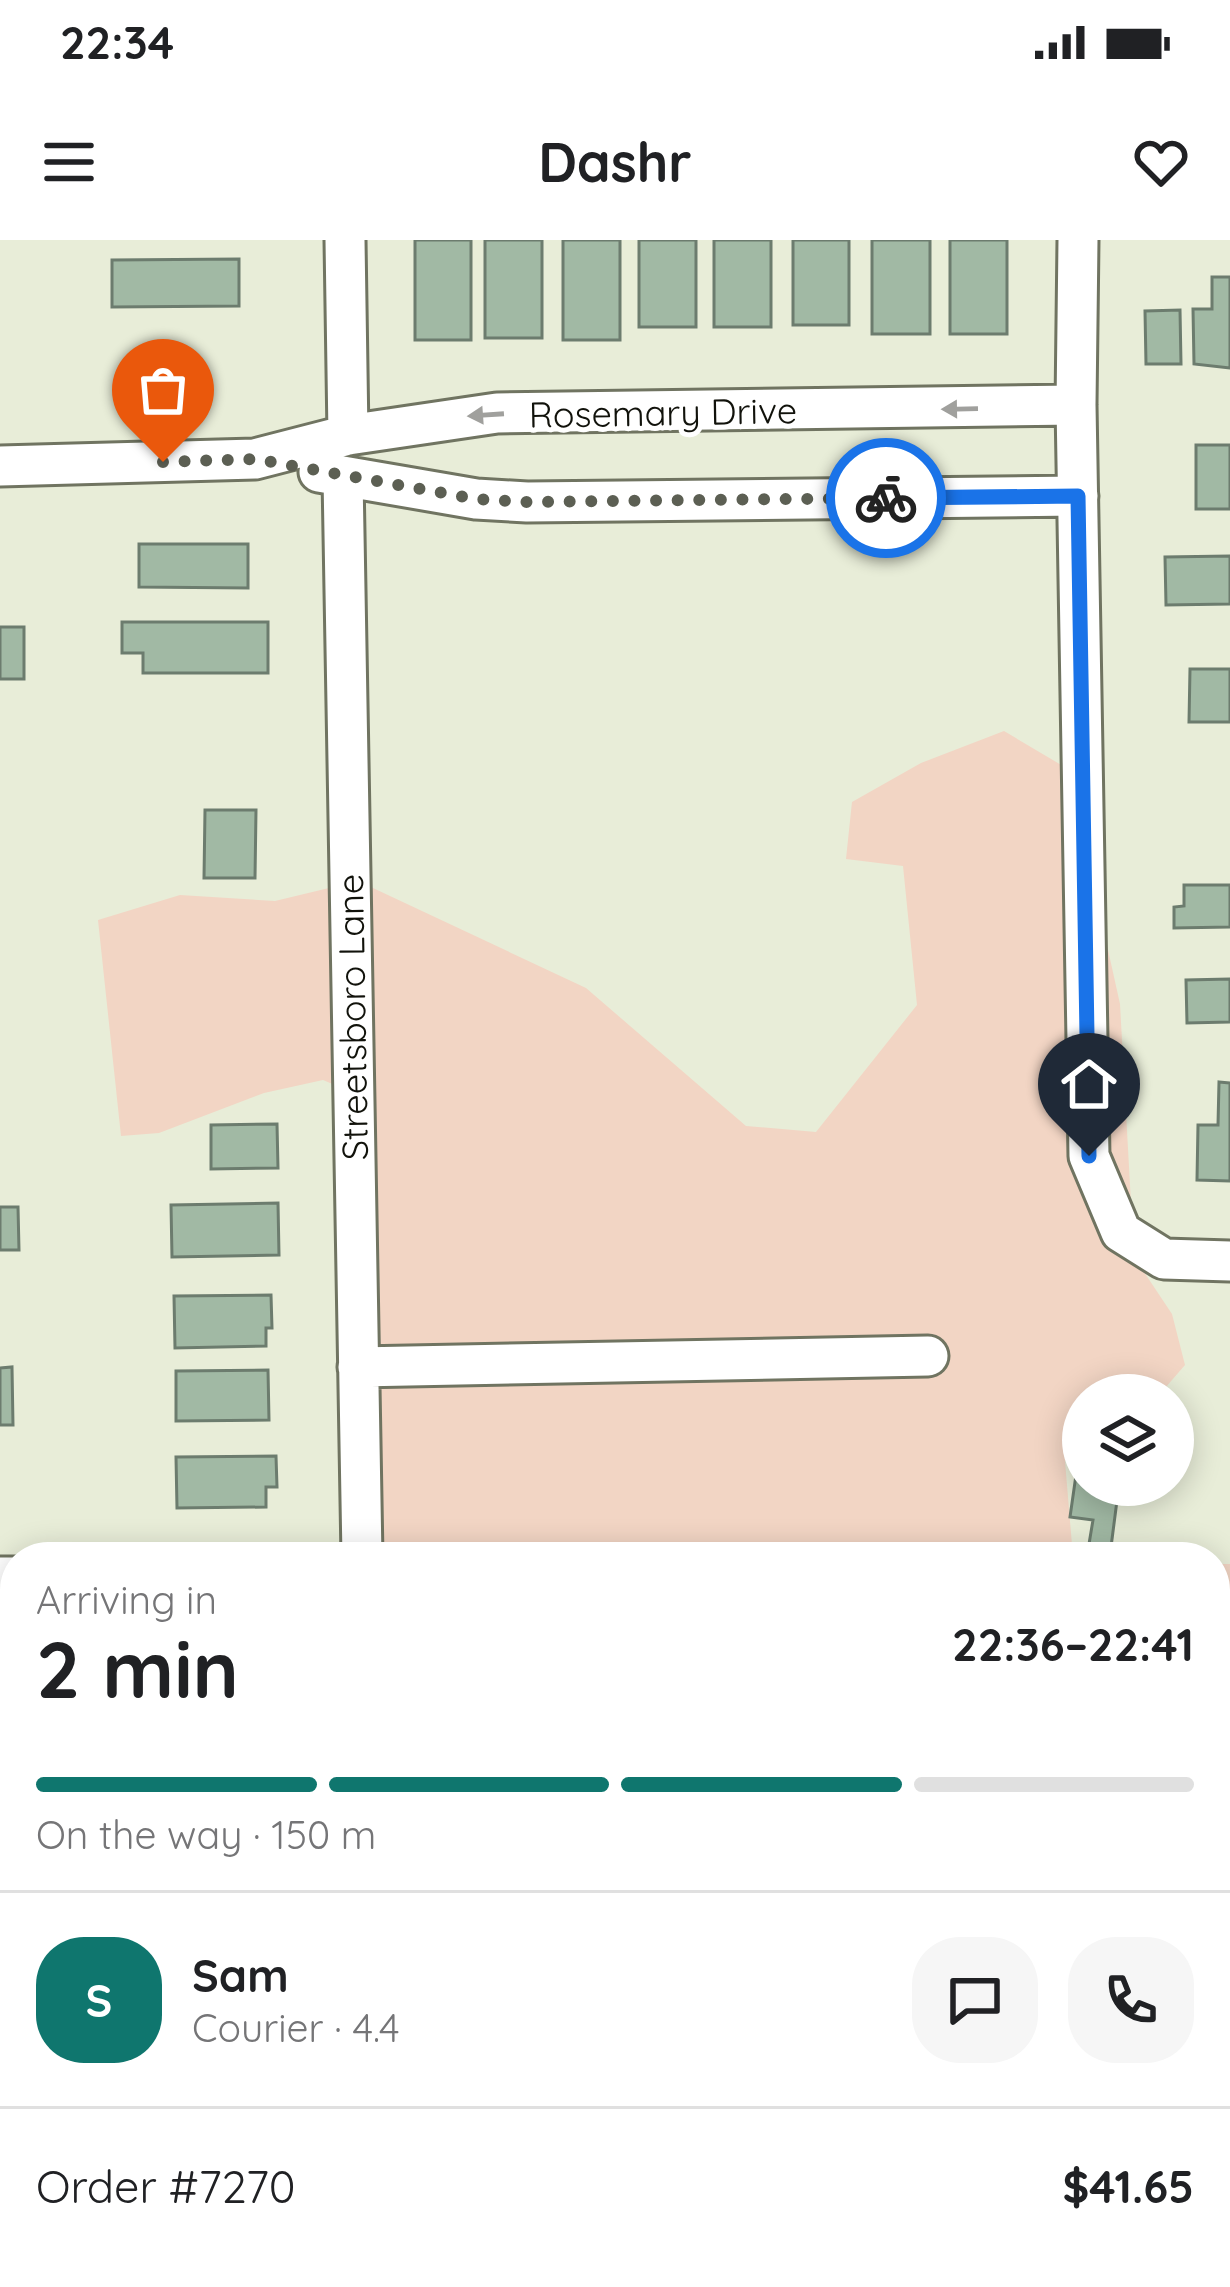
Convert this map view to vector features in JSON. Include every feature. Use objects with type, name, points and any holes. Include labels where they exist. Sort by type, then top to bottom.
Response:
[{"type":"street","points":[[345,240],[348,435]]},
{"type":"street","points":[[1078,240],[1076,405],[1089,1156],[1121,1232],[1164,1259],[1230,1261]]},
{"type":"street","name":"Rosemary Drive","points":[[0,466],[255,459],[348,435],[497,413],[1076,405]]},
{"type":"street","name":"Rosemary Drive","points":[[255,459],[476,499],[527,502],[1078,496]]},
{"type":"street","name":"Streetsboro Lane","points":[[344,477],[362,1542]]},
{"type":"street","points":[[358,1367],[928,1356]]},
{"type":"shaded area","points":[[1004,731],[1068,769],[1120,1004],[1134,1257],[1172,1314],[1185,1365],[1177,1374],[1062,1374],[1062,1506],[1069,1506],[1072,1542],[349,1542],[359,1529],[370,1100],[323,1080],[264,1093],[159,1133],[121,1136],[98,920],[180,895],[275,901],[358,881],[586,988],[746,1126],[816,1132],[917,1005],[903,866],[846,859],[852,802],[921,763]]},
{"type":"building","points":[[415,240],[471,240],[471,340],[415,340]]},
{"type":"building","points":[[485,240],[542,240],[542,338],[485,338]]},
{"type":"building","points":[[563,240],[620,240],[620,340],[563,340]]},
{"type":"building","points":[[639,240],[696,240],[696,327],[639,327]]},
{"type":"building","points":[[714,240],[771,240],[771,327],[714,327]]},
{"type":"building","points":[[793,240],[849,240],[849,325],[793,325]]},
{"type":"building","points":[[872,240],[930,240],[930,334],[872,334]]},
{"type":"building","points":[[950,240],[1007,240],[1007,334],[950,334]]},
{"type":"building","points":[[239,259],[239,306],[112,307],[112,260]]},
{"type":"building","points":[[1212,277],[1230,277],[1230,368],[1194,364],[1193,309],[1212,309]]},
{"type":"building","points":[[1180,310],[1181,364],[1146,364],[1145,311]]},
{"type":"building","points":[[1196,445],[1230,445],[1230,509],[1196,509]]},
{"type":"building","points":[[139,544],[248,544],[248,588],[139,587]]},
{"type":"building","points":[[1230,556],[1230,604],[1166,605],[1165,557]]},
{"type":"building","points":[[122,622],[268,622],[268,673],[143,673],[143,653],[122,653]]},
{"type":"building","points":[[0,627],[24,627],[24,679],[0,679]]},
{"type":"building","points":[[1190,669],[1230,669],[1230,722],[1189,722]]},
{"type":"building","points":[[205,810],[256,810],[255,878],[204,878]]},
{"type":"building","points":[[1184,885],[1230,885],[1230,927],[1174,928],[1174,907],[1184,906]]},
{"type":"building","points":[[1230,979],[1230,1022],[1187,1023],[1186,980]]},
{"type":"building","points":[[1219,1082],[1230,1083],[1230,1181],[1197,1180],[1198,1125],[1218,1125]]},
{"type":"building","points":[[277,1124],[278,1168],[211,1169],[211,1125]]},
{"type":"building","points":[[278,1203],[279,1255],[172,1257],[171,1205]]},
{"type":"building","points":[[0,1207],[18,1207],[19,1250],[0,1250]]},
{"type":"building","points":[[271,1295],[272,1328],[266,1328],[266,1346],[175,1348],[174,1296]]},
{"type":"building","points":[[12,1367],[13,1425],[0,1425],[0,1368]]},
{"type":"building","points":[[268,1370],[269,1420],[176,1421],[176,1371]]},
{"type":"building","points":[[276,1456],[277,1487],[266,1487],[266,1507],[177,1508],[176,1457]]},
{"type":"building","points":[[1072,1506],[1116,1506],[1112,1542],[1089,1542],[1093,1520],[1070,1517]]},
{"type":"way so far","points":[[163,462],[255,459],[476,499],[527,502],[886,498]]},
{"type":"route","points":[[886,498],[1078,496],[1089,1156]]}]
